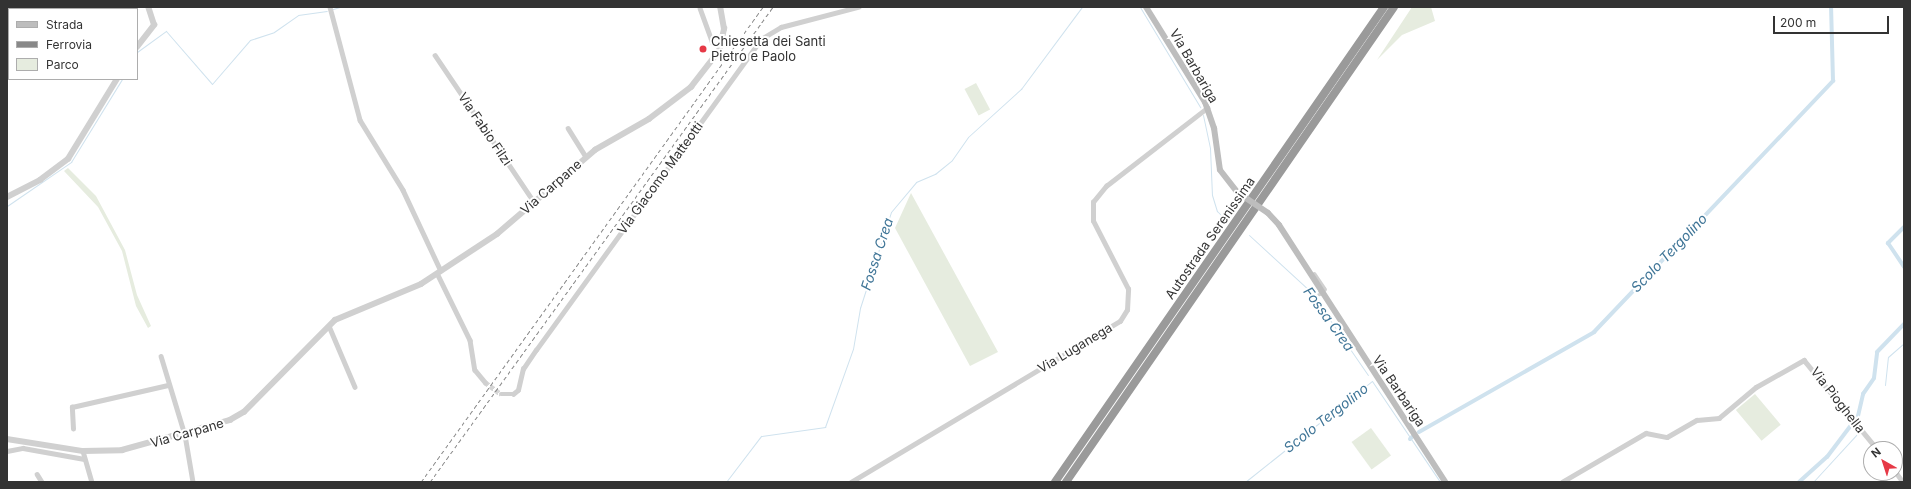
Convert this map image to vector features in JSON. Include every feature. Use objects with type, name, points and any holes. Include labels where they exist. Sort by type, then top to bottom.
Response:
[{"type":"highway","name":"Autostrada Serenissima","points":[[1055,482],[1384,7]]},
{"type":"highway","name":"Autostrada Serenissima","points":[[1066,482],[1394,7]]},
{"type":"main road","name":"Via Barbariga","points":[[1146,7],[1207,108],[1220,170],[1237,192],[1268,213],[1279,225],[1320,293],[1445,482]]},
{"type":"street","points":[[138,46],[153,28],[148,7]]},
{"type":"street","points":[[330,7],[360,120],[403,190],[470,340],[474,370],[485,382]]},
{"type":"street","points":[[700,7],[713,43]]},
{"type":"street","name":"Via Carpane","points":[[7,439],[19,439],[83,451],[122,450],[230,420],[244,412],[329,326],[350,312],[405,293],[497,234],[586,157],[654,116],[701,77],[721,43],[720,7]]},
{"type":"street","name":"Via Giacomo Matteotti","points":[[501,394],[513,394],[518,390],[522,372],[532,357],[761,39],[781,27],[858,7]]},
{"type":"street","name":"Via Fabio Filzi","points":[[435,55],[534,202]]},
{"type":"street","points":[[7,197],[40,180],[68,159],[116,80]]},
{"type":"street","name":"Via Luganega","points":[[851,482],[1120,321],[1127,310],[1128,289],[1093,222],[1093,202],[1106,186],[1207,108]]},
{"type":"street","points":[[568,128],[586,157]]},
{"type":"street","name":"Via Barbariga","points":[[1314,274],[1324,290],[1320,293]]},
{"type":"street","points":[[329,326],[355,387]]},
{"type":"street","points":[[161,356],[168,385],[184,433],[193,482]]},
{"type":"street","name":"Via Pioghella","points":[[1562,482],[1652,432],[1667,438],[1697,420],[1716,419],[1756,387],[1804,360],[1851,415],[1858,427],[1870,441]]},
{"type":"street","points":[[73,429],[72,407],[168,385]]},
{"type":"street","points":[[19,439],[20,448]]},
{"type":"street","points":[[7,451],[20,448],[84,458]]},
{"type":"street","points":[[83,451],[92,482]]},
{"type":"street","points":[[37,474],[42,482]]},
{"type":"green space","points":[[1412,7],[1431,7],[1435,21],[1402,35],[1377,60]]},
{"type":"green space","points":[[976,83],[990,109],[979,116],[965,89]]},
{"type":"green space","points":[[68,168],[96,196],[125,250],[137,295],[151,326],[148,328],[136,306],[122,251],[98,207],[64,171]]},
{"type":"green space","points":[[911,193],[998,352],[970,366],[895,228]]},
{"type":"green space","points":[[1755,394],[1781,425],[1762,441],[1736,410]]},
{"type":"green space","points":[[1371,428],[1391,456],[1372,470],[1352,442]]},
{"type":"waterway","points":[[333,9],[340,7]]},
{"type":"waterway","name":"Fossa Crea","points":[[726,482],[761,436],[825,427],[853,349],[860,308],[891,212],[916,182],[935,174],[952,160],[968,137],[1021,89],[1082,7]]},
{"type":"waterway","name":"Fossa Crea","points":[[1140,7],[1200,107]]},
{"type":"waterway","name":"Scolo Tergolino","points":[[1419,432],[1594,332],[1833,81],[1831,7]]},
{"type":"waterway","points":[[138,51],[166,31],[212,84],[250,40],[274,32],[298,15],[327,11]]},
{"type":"waterway","points":[[7,206],[71,162],[121,80]]},
{"type":"waterway","name":"Fossa Crea","points":[[1203,115],[1210,148],[1212,195],[1217,211],[1225,219]]},
{"type":"waterway","points":[[1904,227],[1888,243],[1904,267]]},
{"type":"waterway","name":"Fossa Crea","points":[[1249,235],[1310,291],[1368,375]]},
{"type":"waterway","points":[[1799,482],[1827,457],[1858,416],[1863,394],[1874,378],[1877,352],[1904,324]]},
{"type":"waterway","points":[[1885,385],[1888,357],[1904,343]]},
{"type":"waterway","name":"Scolo Tergolino","points":[[1245,482],[1372,381],[1440,482]]},
{"type":"waterway","points":[[1813,482],[1858,433]]},
{"type":"tunnel","points":[[485,382],[501,394]]},
{"type":"railway","points":[[421,482],[763,7]]},
{"type":"railway","points":[[430,482],[773,7]]},
{"type":"place","name":"Chiesetta dei Santi Pietro e Paolo","points":[[703,49]]}]
